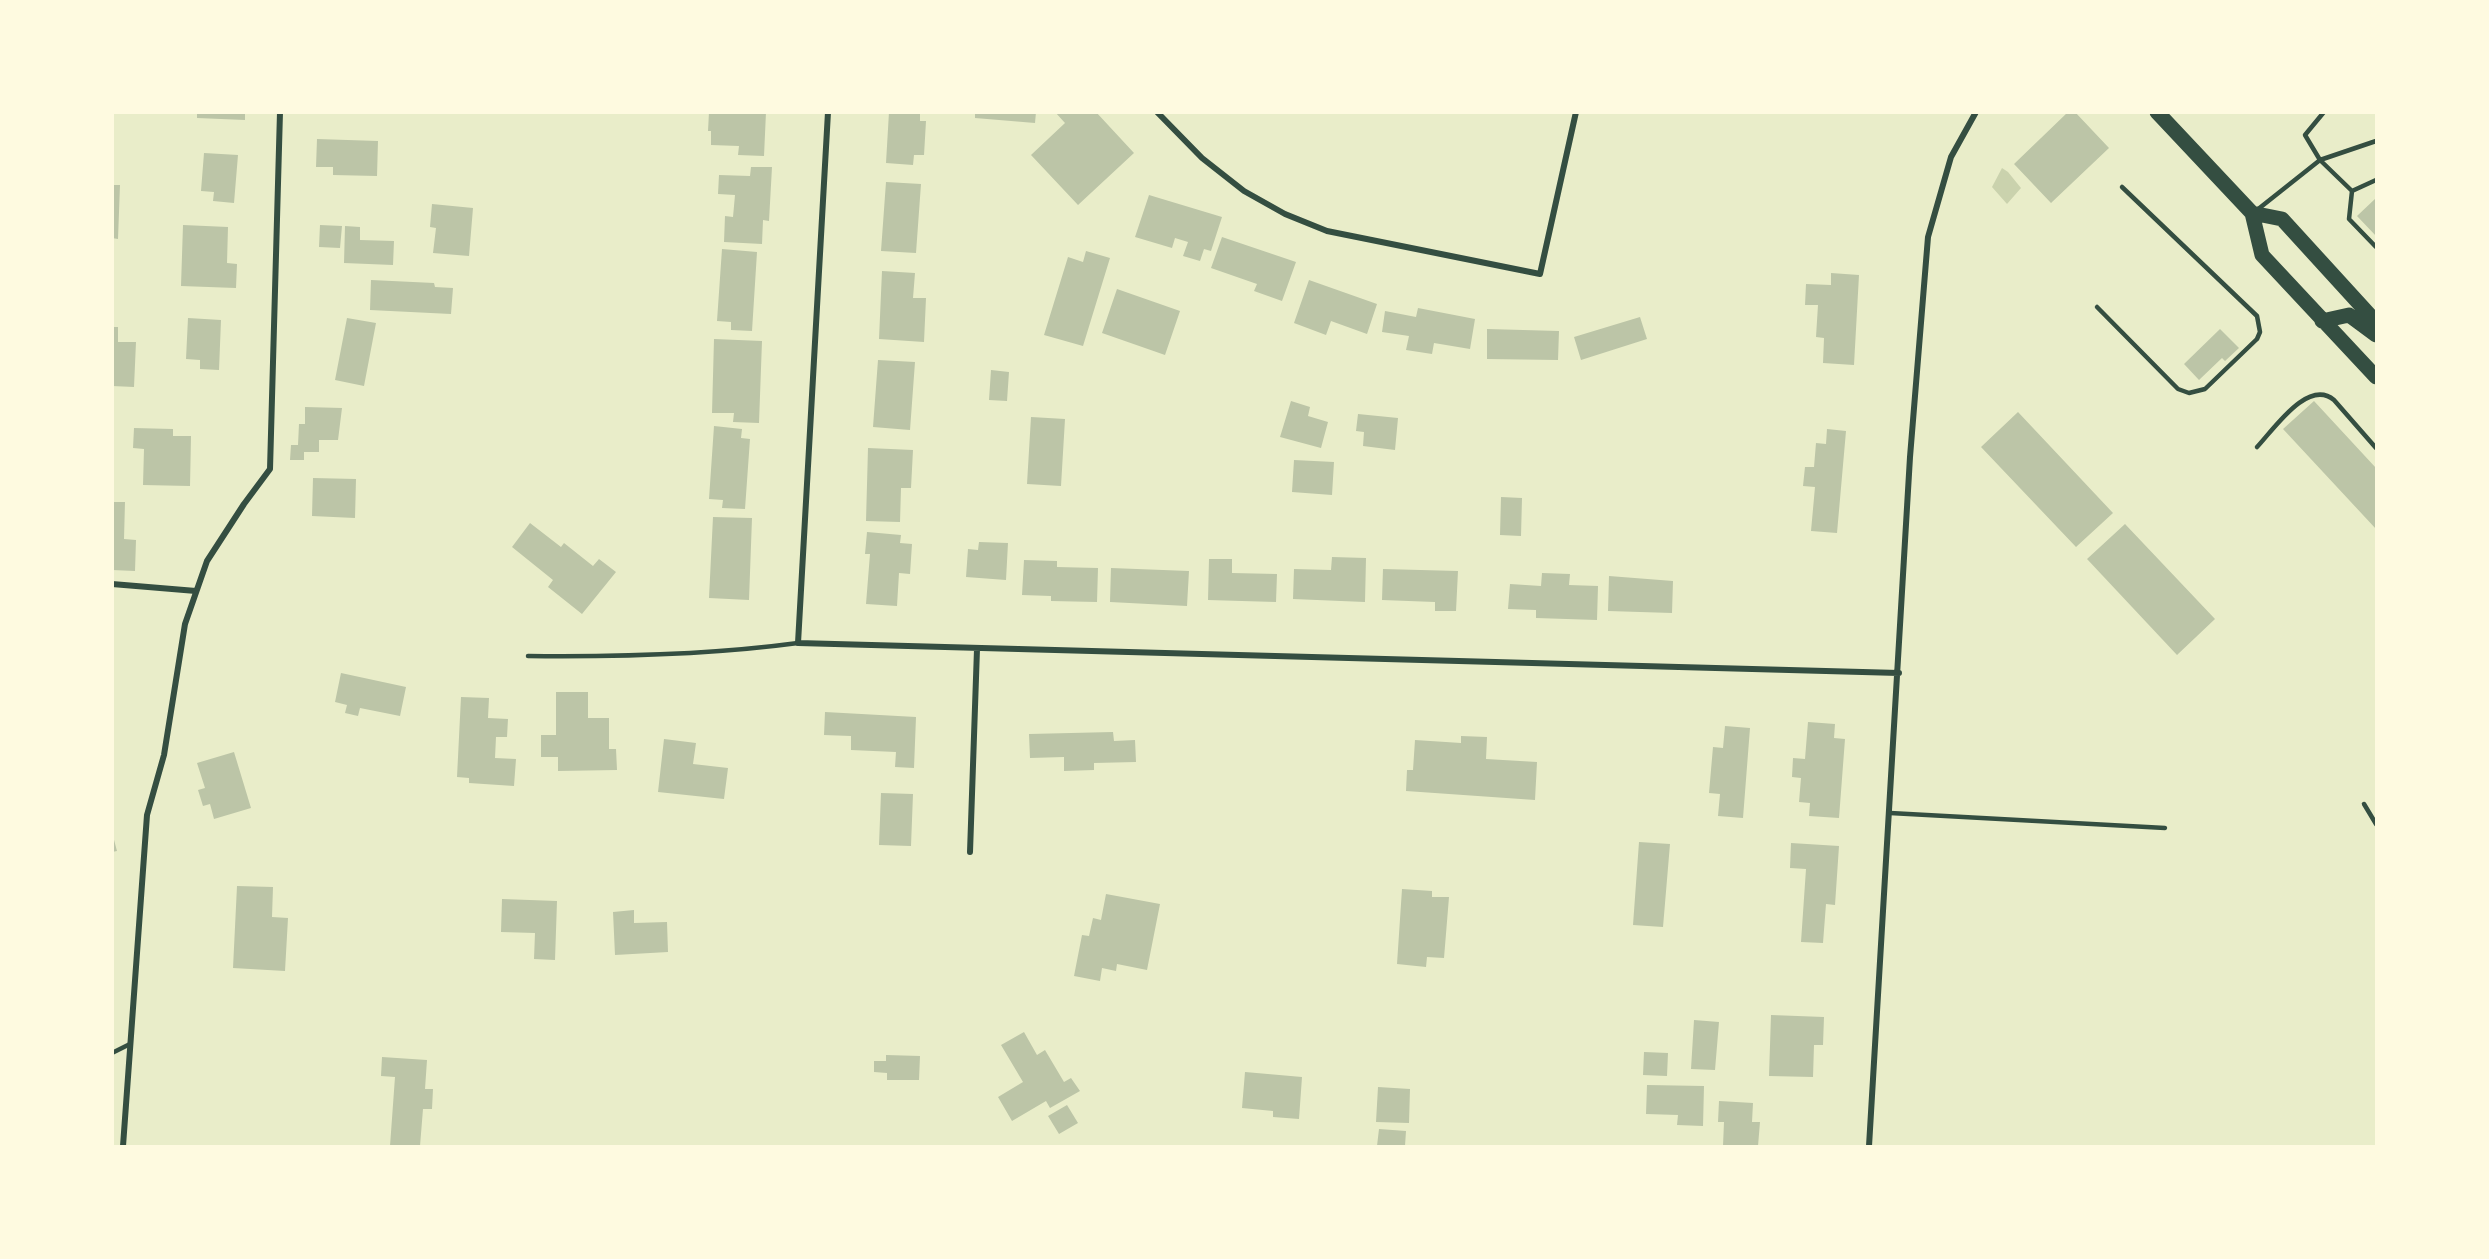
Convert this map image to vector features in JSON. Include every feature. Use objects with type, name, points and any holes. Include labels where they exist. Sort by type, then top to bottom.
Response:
[{"type":"main road","points":[[2157,112],[2252,213],[2262,255],[2376,376]]},
{"type":"main road","points":[[2252,213],[2282,219],[2376,322]]},
{"type":"main road","points":[[2322,321],[2349,315],[2376,335]]},
{"type":"street","points":[[123,1146],[147,815],[164,754],[185,624],[207,561],[270,469],[280,112]]},
{"type":"street","points":[[828,112],[798,643],[1899,673]]},
{"type":"street","points":[[1157,112],[1202,158],[1244,191],[1285,214],[1327,231],[1540,274],[1576,112]]},
{"type":"street","points":[[1869,1146],[1899,673],[1910,457],[1928,237],[1952,157],[1976,112]]},
{"type":"street","points":[[112,584],[196,591]]},
{"type":"street","points":[[970,852],[977,649]]},
{"type":"lane","points":[[2324,112],[2305,135],[2320,160],[2352,191]]},
{"type":"lane","points":[[2252,213],[2320,160],[2376,141]]},
{"type":"lane","points":[[2352,191],[2376,180]]},
{"type":"lane","points":[[2097,307],[2178,389],[2199,393],[2257,339],[2260,332],[2257,316],[2122,188]]},
{"type":"lane","points":[[2352,191],[2349,219],[2376,247]]},
{"type":"lane","points":[[2257,447],[2301,400],[2315,394],[2326,394],[2376,448]]},
{"type":"lane","points":[[528,656],[585,657],[767,647],[798,643]]},
{"type":"lane","points":[[2364,804],[2376,824]]},
{"type":"lane","points":[[1890,813],[2165,828]]},
{"type":"lane","points":[[112,1053],[130,1044]]},
{"type":"green space","points":[[2002,168],[2021,188],[2007,204],[1992,187]]},
{"type":"building","points":[[197,112],[245,112],[245,120],[197,118]]},
{"type":"building","points":[[709,112],[766,112],[764,156],[738,155],[739,146],[711,145],[711,131],[708,131]]},
{"type":"building","points":[[889,112],[920,112],[920,121],[926,121],[924,155],[914,155],[913,165],[886,163]]},
{"type":"building","points":[[975,112],[1036,112],[1035,123],[975,118]]},
{"type":"building","points":[[1055,112],[1096,112],[1134,153],[1078,205],[1031,155],[1065,123]]},
{"type":"building","points":[[2068,112],[2075,112],[2109,148],[2051,203],[2014,164]]},
{"type":"building","points":[[317,139],[378,141],[377,176],[333,175],[333,167],[316,167]]},
{"type":"building","points":[[204,153],[238,155],[234,203],[213,201],[214,192],[201,191]]},
{"type":"building","points":[[751,167],[772,167],[769,221],[763,220],[762,244],[724,242],[725,216],[733,217],[735,195],[718,194],[719,175],[750,176]]},
{"type":"building","points":[[886,182],[921,184],[916,253],[881,251]]},
{"type":"building","points":[[112,185],[120,185],[118,239],[112,238]]},
{"type":"building","points":[[1149,195],[1222,217],[1211,251],[1204,249],[1200,261],[1183,256],[1188,242],[1175,238],[1172,248],[1135,237]]},
{"type":"building","points":[[2376,198],[2376,236],[2357,216]]},
{"type":"building","points":[[432,204],[473,208],[469,256],[433,253],[436,228],[430,227]]},
{"type":"building","points":[[183,225],[228,227],[227,263],[237,264],[236,288],[181,286]]},
{"type":"building","points":[[320,225],[342,226],[340,248],[319,247]]},
{"type":"building","points":[[345,226],[360,227],[360,240],[394,241],[393,265],[344,263]]},
{"type":"building","points":[[1222,237],[1296,262],[1282,301],[1254,291],[1257,284],[1211,268]]},
{"type":"building","points":[[722,249],[757,252],[752,331],[731,330],[731,322],[717,321]]},
{"type":"building","points":[[1086,251],[1110,258],[1083,346],[1044,335],[1068,257],[1083,262]]},
{"type":"building","points":[[882,271],[915,273],[913,298],[926,298],[924,342],[879,339]]},
{"type":"building","points":[[1831,273],[1859,275],[1854,365],[1823,363],[1824,338],[1816,337],[1818,305],[1805,305],[1806,284],[1831,285]]},
{"type":"building","points":[[371,280],[434,283],[435,287],[453,288],[451,314],[370,310]]},
{"type":"building","points":[[1309,280],[1377,304],[1367,334],[1331,321],[1326,335],[1294,323]]},
{"type":"building","points":[[1117,289],[1180,311],[1165,355],[1102,333]]},
{"type":"building","points":[[1418,308],[1475,319],[1470,349],[1434,343],[1432,354],[1406,350],[1409,336],[1382,332],[1385,311],[1416,317]]},
{"type":"building","points":[[1640,317],[1647,339],[1581,360],[1574,337]]},
{"type":"building","points":[[188,318],[221,320],[219,370],[200,369],[200,360],[186,359]]},
{"type":"building","points":[[347,318],[376,323],[364,386],[335,380]]},
{"type":"building","points":[[112,327],[118,327],[118,342],[136,342],[134,387],[112,386]]},
{"type":"building","points":[[1487,329],[1559,331],[1558,360],[1487,359]]},
{"type":"building","points":[[2220,329],[2239,348],[2225,361],[2222,358],[2199,380],[2184,364]]},
{"type":"building","points":[[714,339],[762,341],[759,423],[733,422],[734,413],[712,413]]},
{"type":"building","points":[[878,360],[915,362],[910,430],[873,427]]},
{"type":"building","points":[[991,370],[1009,372],[1007,401],[989,400]]},
{"type":"building","points":[[1291,401],[1310,407],[1308,416],[1328,422],[1321,448],[1280,437]]},
{"type":"building","points":[[2314,401],[2376,468],[2376,529],[2283,429]]},
{"type":"building","points":[[305,407],[342,408],[338,440],[319,440],[319,452],[304,452],[304,460],[290,460],[291,445],[298,445],[299,424],[305,424]]},
{"type":"building","points":[[2018,412],[2113,513],[2076,547],[1981,447]]},
{"type":"building","points":[[1358,414],[1398,418],[1395,450],[1363,446],[1364,432],[1356,431]]},
{"type":"building","points":[[1031,417],[1065,419],[1061,486],[1027,484]]},
{"type":"building","points":[[714,426],[742,429],[741,438],[750,439],[745,509],[722,508],[723,500],[709,499]]},
{"type":"building","points":[[134,428],[173,429],[173,436],[191,436],[190,486],[143,485],[144,449],[133,448]]},
{"type":"building","points":[[1827,429],[1846,431],[1837,533],[1811,531],[1815,487],[1803,486],[1805,467],[1814,467],[1816,443],[1826,444]]},
{"type":"building","points":[[868,448],[913,450],[911,488],[901,488],[900,522],[866,521]]},
{"type":"building","points":[[1294,460],[1334,462],[1332,495],[1292,492]]},
{"type":"building","points":[[313,478],[356,479],[355,518],[312,516]]},
{"type":"building","points":[[1501,497],[1522,498],[1521,536],[1500,535]]},
{"type":"building","points":[[112,502],[125,502],[124,539],[136,540],[135,571],[112,570]]},
{"type":"building","points":[[713,517],[752,518],[749,600],[709,598]]},
{"type":"building","points":[[530,523],[561,547],[564,543],[593,566],[599,559],[616,572],[582,614],[548,587],[553,580],[512,547]]},
{"type":"building","points":[[2125,524],[2215,619],[2177,655],[2087,559]]},
{"type":"building","points":[[867,532],[901,535],[900,543],[912,544],[910,574],[899,573],[897,606],[866,604],[870,554],[865,554]]},
{"type":"building","points":[[979,542],[1008,543],[1006,580],[966,577],[968,549],[978,550]]},
{"type":"building","points":[[1332,557],[1366,558],[1365,602],[1293,599],[1294,569],[1331,570]]},
{"type":"building","points":[[1209,559],[1232,559],[1232,573],[1277,574],[1276,602],[1208,600]]},
{"type":"building","points":[[1024,560],[1057,561],[1057,567],[1098,568],[1097,602],[1051,601],[1051,596],[1022,595]]},
{"type":"building","points":[[1111,568],[1189,571],[1187,606],[1110,602]]},
{"type":"building","points":[[1383,569],[1458,571],[1456,611],[1435,611],[1435,602],[1382,600]]},
{"type":"building","points":[[1542,573],[1570,574],[1569,585],[1598,586],[1597,620],[1536,618],[1536,610],[1508,609],[1510,584],[1541,586]]},
{"type":"building","points":[[1609,576],[1673,581],[1672,613],[1608,611]]},
{"type":"building","points":[[341,673],[406,687],[400,716],[360,708],[358,716],[345,713],[347,705],[335,702]]},
{"type":"building","points":[[556,692],[588,692],[588,718],[609,718],[609,749],[616,749],[617,770],[558,771],[558,757],[541,757],[541,735],[556,735]]},
{"type":"building","points":[[461,697],[489,698],[488,718],[508,719],[507,737],[496,737],[495,758],[516,759],[514,786],[469,783],[469,778],[457,777]]},
{"type":"building","points":[[825,712],[916,717],[914,768],[895,767],[896,752],[851,750],[851,736],[824,735]]},
{"type":"building","points":[[1808,722],[1835,724],[1834,738],[1845,739],[1839,818],[1809,816],[1810,803],[1799,802],[1801,778],[1792,777],[1793,758],[1805,759]]},
{"type":"building","points":[[1725,726],[1750,728],[1743,818],[1718,816],[1720,794],[1709,793],[1713,747],[1723,748]]},
{"type":"building","points":[[1113,732],[1114,741],[1135,740],[1136,762],[1094,763],[1094,770],[1064,771],[1064,757],[1030,758],[1029,734]]},
{"type":"building","points":[[1461,736],[1487,737],[1486,759],[1537,762],[1535,800],[1406,791],[1407,770],[1413,770],[1415,740],[1461,743]]},
{"type":"building","points":[[664,739],[696,743],[693,764],[728,768],[724,799],[658,792]]},
{"type":"building","points":[[234,752],[251,808],[214,819],[210,804],[203,806],[198,790],[205,788],[197,763]]},
{"type":"building","points":[[881,793],[913,794],[911,846],[879,845]]},
{"type":"building","points":[[112,837],[117,851],[112,852]]},
{"type":"building","points":[[1639,842],[1670,844],[1663,927],[1633,925]]},
{"type":"building","points":[[1791,843],[1839,846],[1835,905],[1826,904],[1823,943],[1801,942],[1806,869],[1790,868]]},
{"type":"building","points":[[237,886],[273,887],[272,917],[288,918],[285,971],[233,968]]},
{"type":"building","points":[[1402,889],[1432,891],[1432,897],[1449,897],[1444,958],[1427,957],[1426,967],[1397,964]]},
{"type":"building","points":[[1106,894],[1160,904],[1147,970],[1117,964],[1116,971],[1102,968],[1100,981],[1074,976],[1082,935],[1089,936],[1093,918],[1101,920]]},
{"type":"building","points":[[502,899],[557,901],[555,960],[534,959],[535,933],[501,932]]},
{"type":"building","points":[[634,910],[634,923],[667,922],[668,952],[615,955],[613,912]]},
{"type":"building","points":[[1771,1015],[1824,1017],[1823,1045],[1814,1045],[1813,1077],[1769,1076]]},
{"type":"building","points":[[1694,1020],[1719,1022],[1715,1070],[1691,1069]]},
{"type":"building","points":[[1024,1032],[1037,1055],[1045,1050],[1064,1082],[1071,1078],[1080,1091],[1050,1108],[1046,1101],[1012,1121],[998,1097],[1023,1082],[1001,1045]]},
{"type":"building","points":[[1644,1052],[1668,1053],[1667,1076],[1643,1075]]},
{"type":"building","points":[[886,1055],[920,1056],[919,1080],[887,1080],[887,1073],[874,1072],[874,1061],[886,1061]]},
{"type":"building","points":[[382,1057],[427,1060],[425,1089],[433,1089],[432,1109],[423,1109],[420,1146],[390,1146],[395,1077],[381,1076]]},
{"type":"building","points":[[1245,1072],[1302,1077],[1299,1119],[1273,1117],[1273,1111],[1242,1108]]},
{"type":"building","points":[[1647,1085],[1704,1086],[1703,1126],[1677,1125],[1678,1115],[1646,1114]]},
{"type":"building","points":[[1378,1087],[1410,1089],[1409,1123],[1376,1122]]},
{"type":"building","points":[[1719,1101],[1753,1103],[1752,1122],[1760,1122],[1758,1146],[1723,1146],[1724,1122],[1718,1122]]},
{"type":"building","points":[[1067,1105],[1078,1123],[1059,1134],[1048,1116]]},
{"type":"building","points":[[1379,1129],[1406,1131],[1405,1146],[1377,1146]]}]
